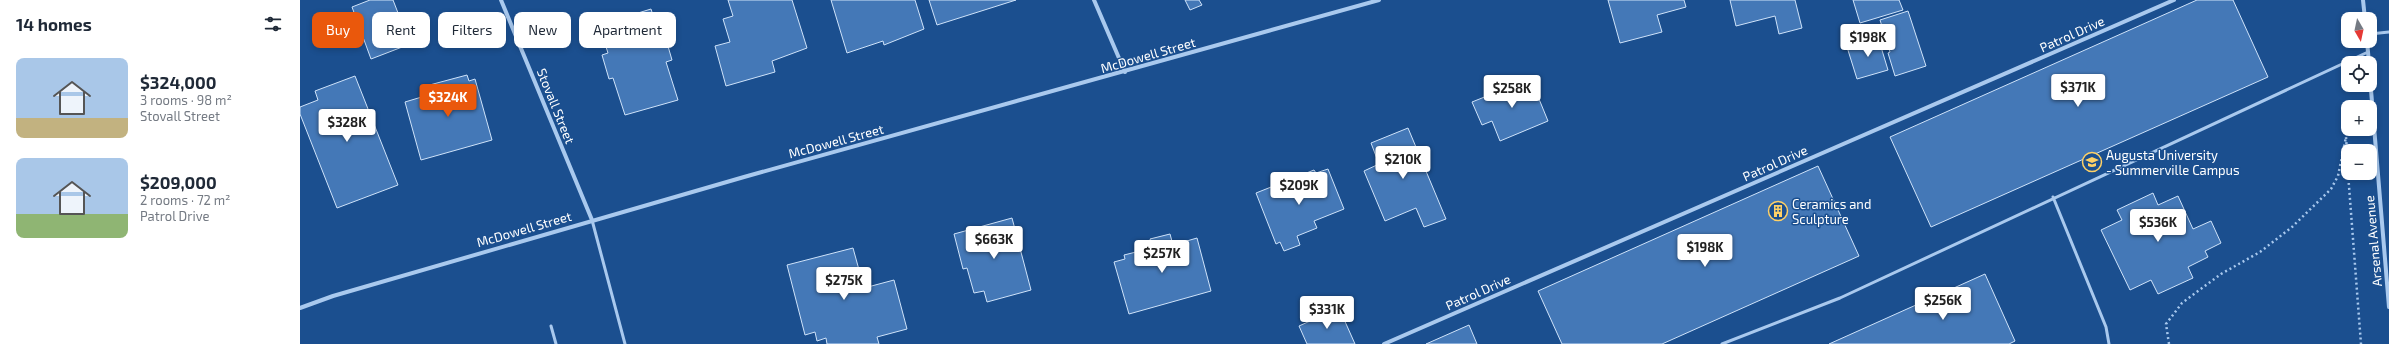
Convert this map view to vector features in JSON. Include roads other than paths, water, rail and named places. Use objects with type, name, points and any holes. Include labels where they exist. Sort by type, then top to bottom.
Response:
[{"type":"street","name":"Stovall Street","points":[[501,0],[592,220]]},
{"type":"street","points":[[1094,0],[1125,72]]},
{"type":"street","name":"McDowell Street","points":[[300,308],[333,296],[592,220],[1379,0]]},
{"type":"street","name":"Patrol Drive","points":[[1384,344],[2174,0]]},
{"type":"street","points":[[2363,0],[2364,12]]},
{"type":"street","points":[[2368,48],[2368,56]]},
{"type":"street","name":"Arsenal Avenue","points":[[2371,92],[2389,307]]},
{"type":"lane","points":[[2377,33],[2389,32]]},
{"type":"lane","points":[[1722,344],[1840,298],[2053,197],[2368,52]]},
{"type":"lane","points":[[2053,197],[2106,327],[2108,344]]},
{"type":"lane","points":[[592,220],[624,344]]},
{"type":"lane","points":[[551,326],[556,344]]},
{"type":"place","name":"Augusta University - Summerville Campus","points":[[2092,162]]},
{"type":"place","name":"Ceramics and Sculpture","points":[[1778,211]]}]
